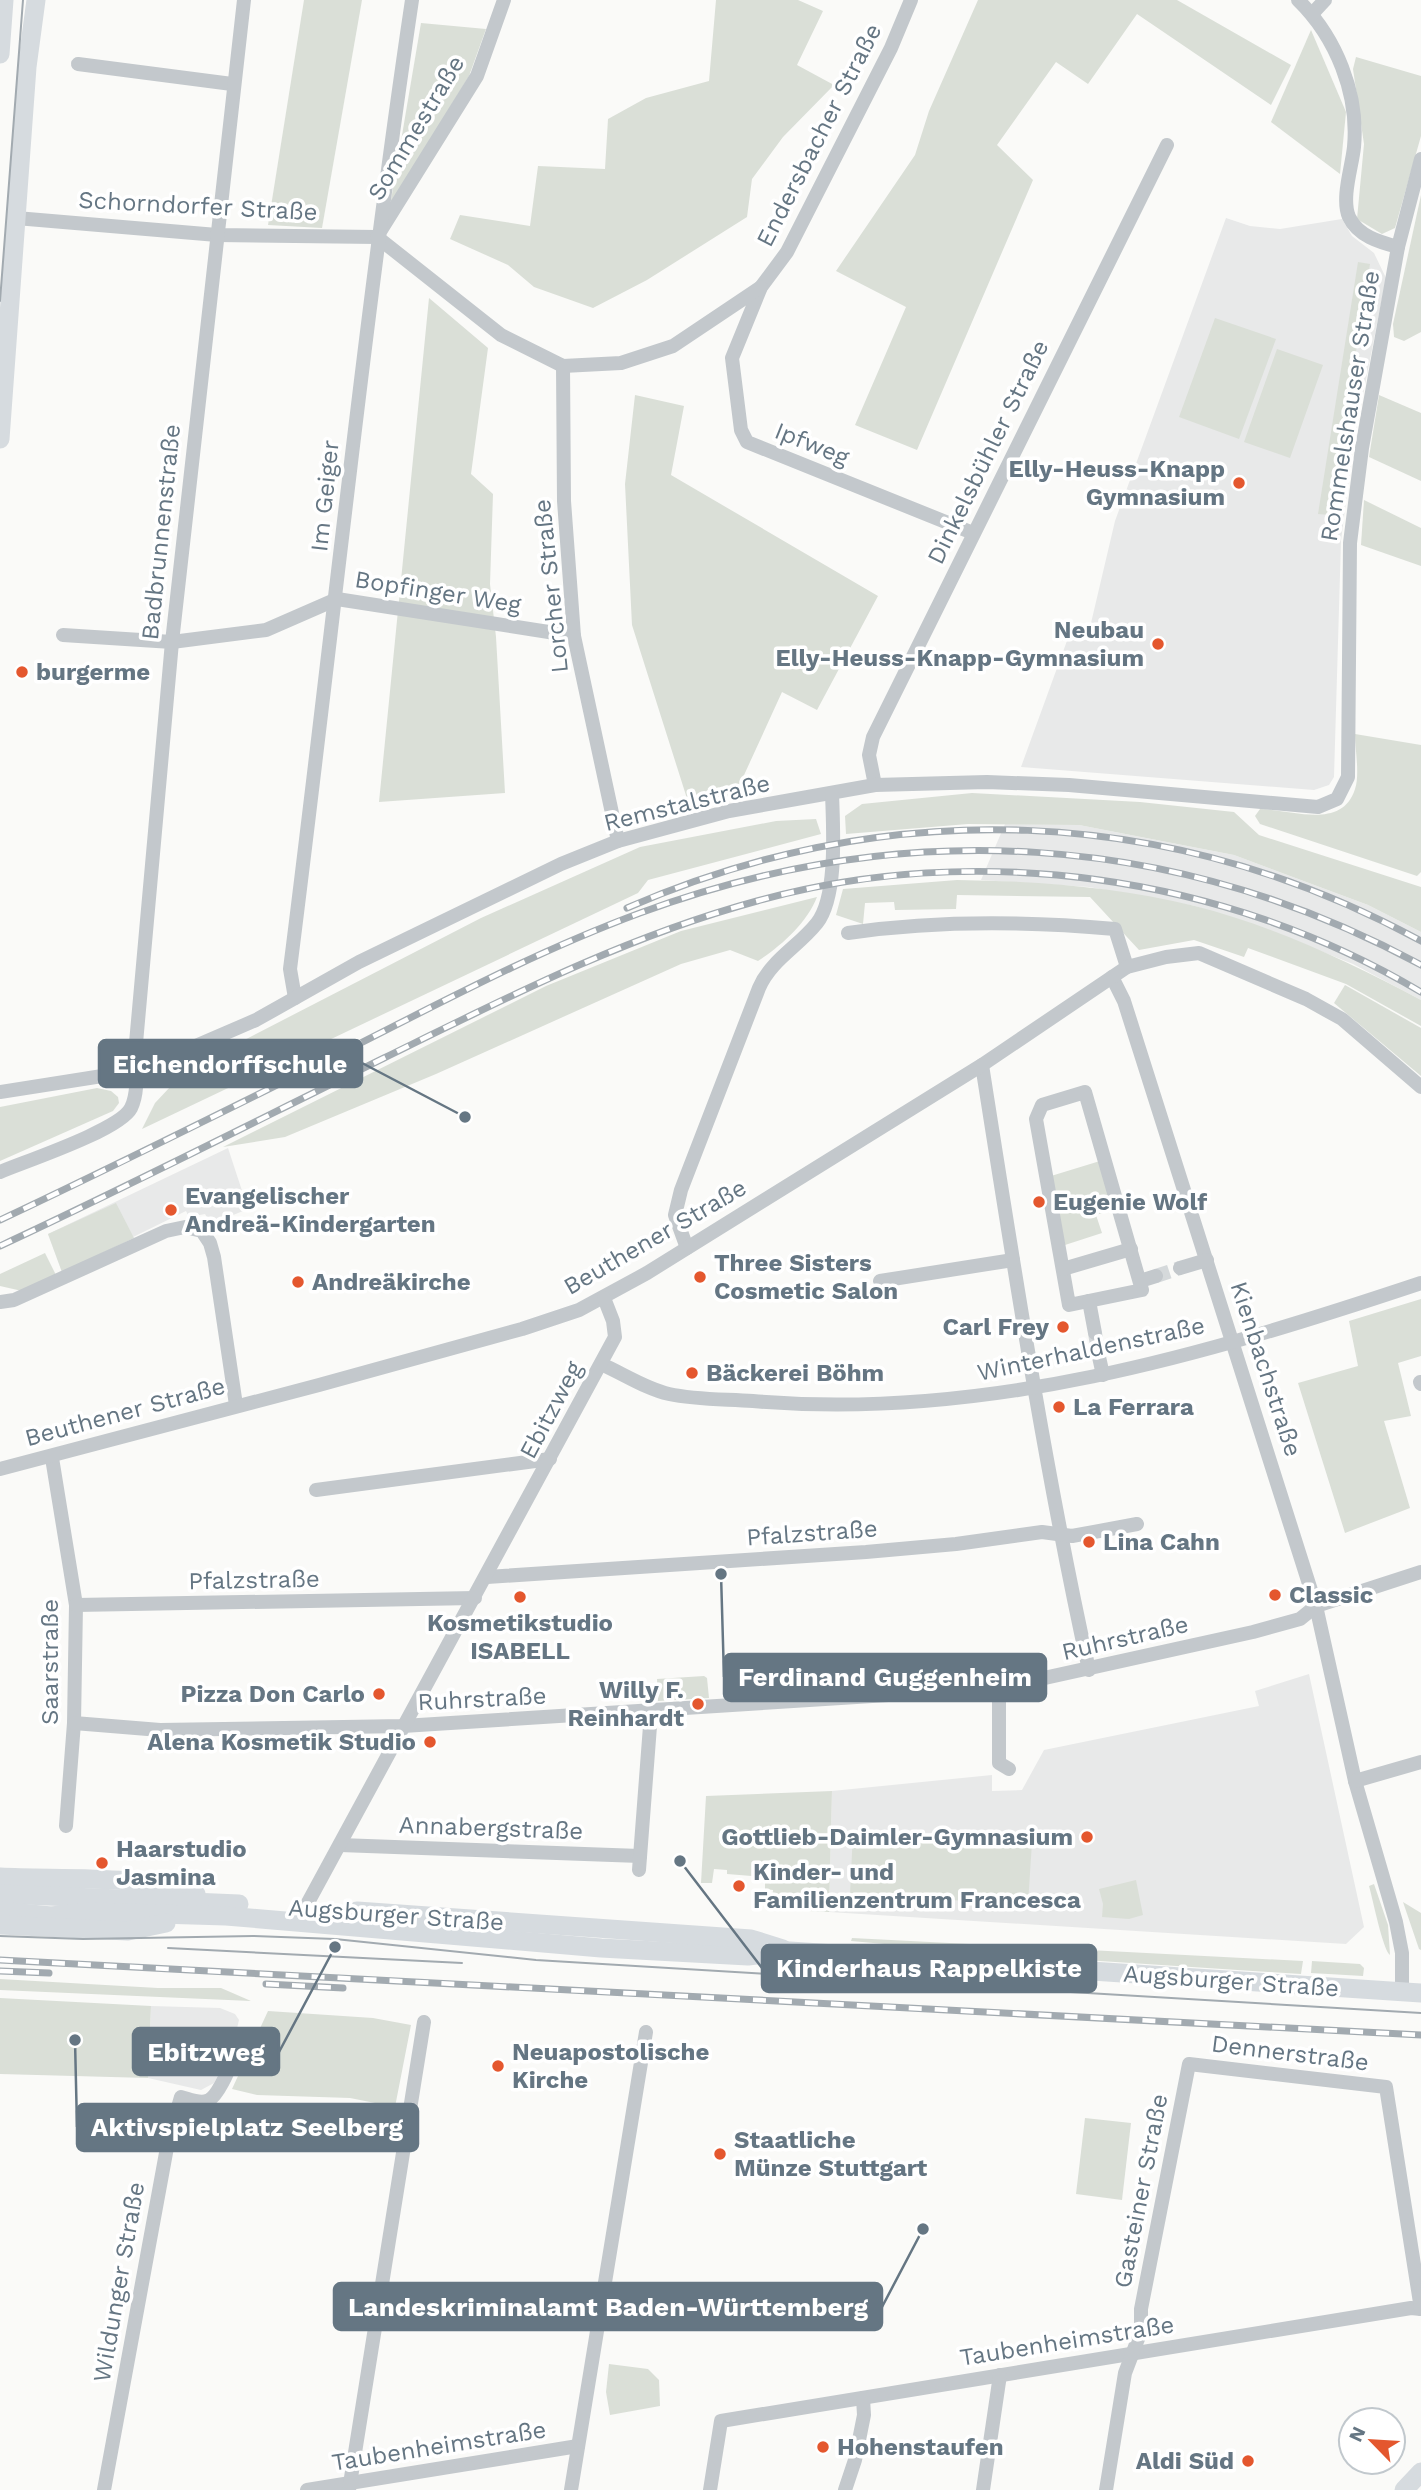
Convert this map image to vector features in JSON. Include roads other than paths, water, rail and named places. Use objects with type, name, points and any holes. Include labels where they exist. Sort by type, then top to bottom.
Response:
[{"type":"main road","points":[[0,439],[16,218],[36,0]]},
{"type":"main road","points":[[0,54],[2,7]]},
{"type":"main road","points":[[0,1877],[178,1888],[220,1903]]},
{"type":"main road","name":"Augsburger Straße","points":[[0,1894],[305,1908],[751,1939],[790,1951]]},
{"type":"main road","name":"Augsburger Straße","points":[[0,1911],[51,1916],[91,1912],[226,1916],[374,1926],[418,1933],[628,1949],[748,1956],[790,1951],[1412,1993]]},
{"type":"main road","points":[[0,1925],[128,1931],[195,1917]]},
{"type":"main road","points":[[1404,2490],[1421,2472]]},
{"type":"street","name":"Badbrunnenstraße","points":[[0,1172],[79,1140],[125,1116],[135,1095],[134,1070],[172,642],[232,84],[244,0]]},
{"type":"street","name":"Im Geiger","points":[[295,998],[290,969],[337,599],[377,237],[412,0]]},
{"type":"street","name":"Sommestraße","points":[[377,237],[477,76],[504,0]]},
{"type":"street","name":"Endersbacher Straße","points":[[761,287],[787,251],[891,48],[911,0]]},
{"type":"street","points":[[1298,0],[1312,14],[1345,72],[1354,115],[1348,214],[1357,230],[1378,242],[1398,247]]},
{"type":"street","points":[[1312,14],[1325,0]]},
{"type":"street","points":[[78,64],[232,84]]},
{"type":"street","name":"Dinkelsbühler Straße","points":[[875,785],[869,755],[873,737],[1167,145]]},
{"type":"street","name":"Rommelshauser Straße","points":[[1344,789],[1348,777],[1350,543],[1362,447],[1398,247],[1421,159]]},
{"type":"street","name":"Schorndorfer Straße","points":[[16,218],[217,235],[377,237]]},
{"type":"street","points":[[377,237],[501,335],[563,366],[621,363],[673,346],[761,287]]},
{"type":"street","name":"Ipfweg","points":[[761,287],[733,358],[741,430],[747,442],[973,533]]},
{"type":"street","name":"Lorcher Straße","points":[[563,366],[564,501],[574,636],[618,841]]},
{"type":"street","points":[[63,635],[172,642],[266,629],[337,599]]},
{"type":"street","name":"Bopfinger Weg","points":[[337,599],[574,636]]},
{"type":"street","name":"Remstalstraße","points":[[0,1092],[134,1070],[208,1042],[295,998],[359,961],[489,897],[618,841],[729,811],[875,785],[987,782],[1055,784],[1318,807],[1337,799],[1344,789]]},
{"type":"street","points":[[687,1248],[675,1215],[681,1190],[759,988],[771,967],[818,921],[828,894],[833,834],[832,793]]},
{"type":"street","points":[[848,933],[931,923],[990,920],[1115,929],[1127,967]]},
{"type":"street","name":"Beuthener Straße","points":[[0,1469],[52,1458],[236,1405],[522,1329],[604,1298],[982,1065],[1127,967],[1166,957],[1199,953],[1306,999],[1342,1019],[1421,1087]]},
{"type":"street","name":"Kienbachstraße","points":[[1112,977],[1124,1001],[1316,1606],[1355,1781],[1396,1922],[1412,1993]]},
{"type":"street","points":[[982,1065],[1059,1532],[1089,1670]]},
{"type":"street","points":[[1085,1092],[1130,1249],[1142,1290],[1069,1306],[1036,1119],[1042,1105],[1085,1092]]},
{"type":"street","points":[[0,1302],[15,1300],[166,1231],[185,1227],[202,1231],[211,1242],[214,1257],[236,1405]]},
{"type":"street","points":[[1063,1269],[1130,1249]]},
{"type":"street","points":[[880,1281],[1013,1260]]},
{"type":"street","points":[[1180,1268],[1207,1260]]},
{"type":"street","points":[[1140,1281],[1156,1276]]},
{"type":"street","name":"Winterhaldenstraße","points":[[601,1364],[667,1394],[806,1406],[946,1401],[1034,1390],[1102,1375],[1234,1341],[1421,1283]]},
{"type":"street","name":"Ebitzweg","points":[[305,1908],[615,1337],[613,1321],[604,1298]]},
{"type":"street","points":[[1089,1301],[1095,1333]]},
{"type":"street","points":[[1099,1357],[1102,1375]]},
{"type":"street","name":"Saarstraße","points":[[52,1458],[76,1605],[74,1723],[66,1826]]},
{"type":"street","points":[[316,1490],[550,1459]]},
{"type":"street","name":"Pfalzstraße","points":[[487,1577],[866,1552],[1059,1532],[1072,1536],[1137,1524]]},
{"type":"street","name":"Ruhrstraße","points":[[74,1723],[160,1730],[403,1726],[651,1713],[999,1688],[1089,1670],[1300,1619],[1316,1606],[1421,1572]]},
{"type":"street","name":"Pfalzstraße","points":[[76,1605],[475,1598]]},
{"type":"street","points":[[999,1688],[999,1763],[1009,1769]]},
{"type":"street","name":"Annabergstraße","points":[[340,1845],[640,1863],[651,1713]]},
{"type":"street","points":[[1355,1781],[1421,1762]]},
{"type":"street","points":[[350,2486],[424,2022]]},
{"type":"street","points":[[571,2490],[646,2032]]},
{"type":"street","name":"Wildunger Straße","points":[[104,2490],[171,2130],[181,2097],[201,2102],[210,2100],[217,2092],[242,2040]]},
{"type":"street","name":"Dennerstraße","points":[[1189,2064],[1386,2087],[1421,2309]]},
{"type":"street","name":"Gasteiner Straße","points":[[1106,2490],[1125,2373],[1141,2332],[1141,2309],[1189,2064]]},
{"type":"street","name":"Taubenheimstraße","points":[[710,2490],[721,2421],[1133,2352],[1421,2309]]},
{"type":"street","points":[[983,2490],[1000,2375]]},
{"type":"street","points":[[846,2484],[855,2460],[864,2415],[863,2398]]},
{"type":"street","name":"Taubenheimstraße","points":[[307,2490],[350,2486],[578,2446]]},
{"type":"tunnel","points":[[1156,1276],[1180,1268]]},
{"type":"tunnel","points":[[1095,1333],[1099,1357]]},
{"type":"tram line","points":[[0,301],[23,0]]},
{"type":"tram line","points":[[0,1936],[83,1939],[253,1936],[335,1939],[536,1960],[1421,2013]]},
{"type":"tram line","points":[[168,1948],[462,1963]]},
{"type":"railway","points":[[627,908],[726,871],[826,846],[927,832],[1028,830],[1128,840],[1227,862],[1325,896],[1421,941]]},
{"type":"railway","points":[[0,1220],[489,978],[564,944],[640,913],[739,882],[838,861],[937,851],[1036,852],[1134,864],[1231,887],[1327,920],[1421,965]]},
{"type":"railway","points":[[0,1246],[567,970],[660,932],[708,916],[757,901],[841,883],[926,873],[1012,872],[1098,880],[1183,896],[1266,920],[1345,952],[1421,992]]},
{"type":"railway","points":[[0,1960],[1421,2035]]},
{"type":"railway","points":[[0,1971],[49,1973]]},
{"type":"railway","points":[[266,1984],[343,1988]]},
{"type":"place","name":"Elly-Heuss-Knapp Gymnasium","points":[[1239,483]]},
{"type":"place","name":"Neubau Elly-Heuss-Knapp-Gymnasium","points":[[1158,644]]},
{"type":"place","name":"burgerme","points":[[22,672]]},
{"type":"place","name":"Eichendorffschule","points":[[465,1117]]},
{"type":"place","name":"Eugenie Wolf","points":[[1039,1202]]},
{"type":"place","name":"Evangelischer Andreä-Kindergarten","points":[[171,1210]]},
{"type":"place","name":"Three Sisters Cosmetic Salon","points":[[700,1277]]},
{"type":"place","name":"Andreäkirche","points":[[298,1282]]},
{"type":"place","name":"Carl Frey","points":[[1063,1327]]},
{"type":"place","name":"Bäckerei Böhm","points":[[692,1373]]},
{"type":"place","name":"La Ferrara","points":[[1059,1407]]},
{"type":"place","name":"Lina Cahn","points":[[1089,1542]]},
{"type":"place","name":"Ferdinand Guggenheim","points":[[721,1574]]},
{"type":"place","name":"Classic","points":[[1275,1595]]},
{"type":"place","name":"Kosmetikstudio ISABELL","points":[[520,1597]]},
{"type":"place","name":"Pizza Don Carlo","points":[[379,1694]]},
{"type":"place","name":"Willy F. Reinhardt","points":[[698,1704]]},
{"type":"place","name":"Alena Kosmetik Studio","points":[[430,1742]]},
{"type":"place","name":"Gottlieb-Daimler-Gymnasium","points":[[1087,1837]]},
{"type":"place","name":"Kinderhaus Rappelkiste","points":[[680,1861]]},
{"type":"place","name":"Haarstudio Jasmina","points":[[102,1863]]},
{"type":"place","name":"Kinder- und Familienzentrum Francesca","points":[[739,1886]]},
{"type":"place","name":"Ebitzweg","points":[[335,1947]]},
{"type":"place","name":"Aktivspielplatz Seelberg","points":[[75,2040]]},
{"type":"place","name":"Neuapostolische Kirche","points":[[498,2066]]},
{"type":"place","name":"Staatliche Münze Stuttgart","points":[[720,2154]]},
{"type":"place","name":"Landeskriminalamt Baden-Württemberg","points":[[923,2229]]},
{"type":"place","name":"Hohenstaufen","points":[[823,2447]]},
{"type":"place","name":"Aldi Süd","points":[[1248,2461]]}]
